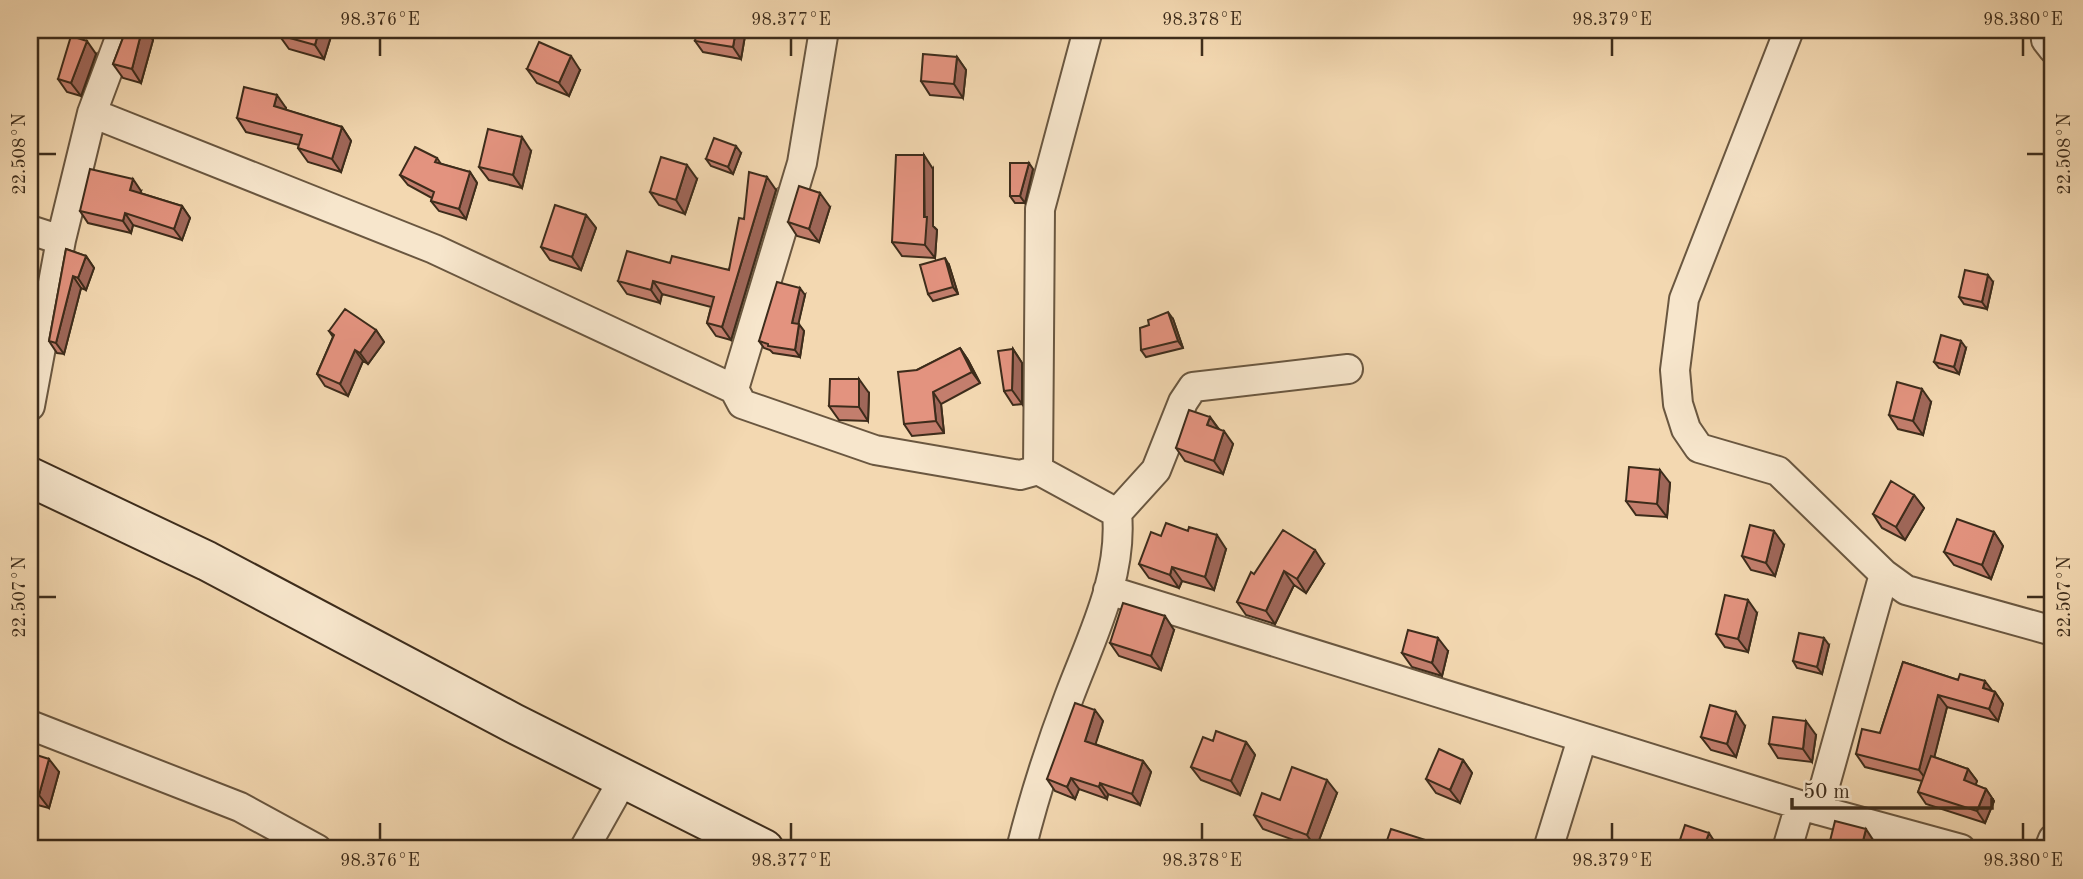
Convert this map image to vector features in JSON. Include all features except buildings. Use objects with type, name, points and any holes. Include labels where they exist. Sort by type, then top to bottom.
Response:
[{"type":"main road","points":[[30,477],[207,561],[764,849]]},
{"type":"street","points":[[30,407],[61,240],[92,113],[123,30]]},
{"type":"street","points":[[734,389],[802,163],[824,30]]},
{"type":"street","points":[[1038,470],[1040,209],[1088,30]]},
{"type":"street","points":[[1789,30],[1684,299],[1675,370],[1678,404],[1686,429],[1699,448],[1778,471],[1884,574],[1906,590],[2053,631]]},
{"type":"street","points":[[2045,30],[2046,40],[2053,49]]},
{"type":"street","points":[[92,113],[434,248],[734,389],[742,404],[875,450],[1020,475],[1038,470],[1116,513]]},
{"type":"street","points":[[30,230],[61,240]]},
{"type":"street","points":[[1021,849],[1037,782],[1108,590],[1119,539],[1116,513],[1156,470],[1183,402],[1193,387],[1348,369]]},
{"type":"street","points":[[1787,849],[1809,808],[1884,574]]},
{"type":"street","points":[[1108,590],[1809,808],[1961,849]]},
{"type":"street","points":[[30,725],[240,807],[317,849]]},
{"type":"street","points":[[1548,849],[1582,738]]},
{"type":"street","points":[[584,849],[624,778]]},
{"type":"street","points":[[2049,849],[2053,839]]}]
